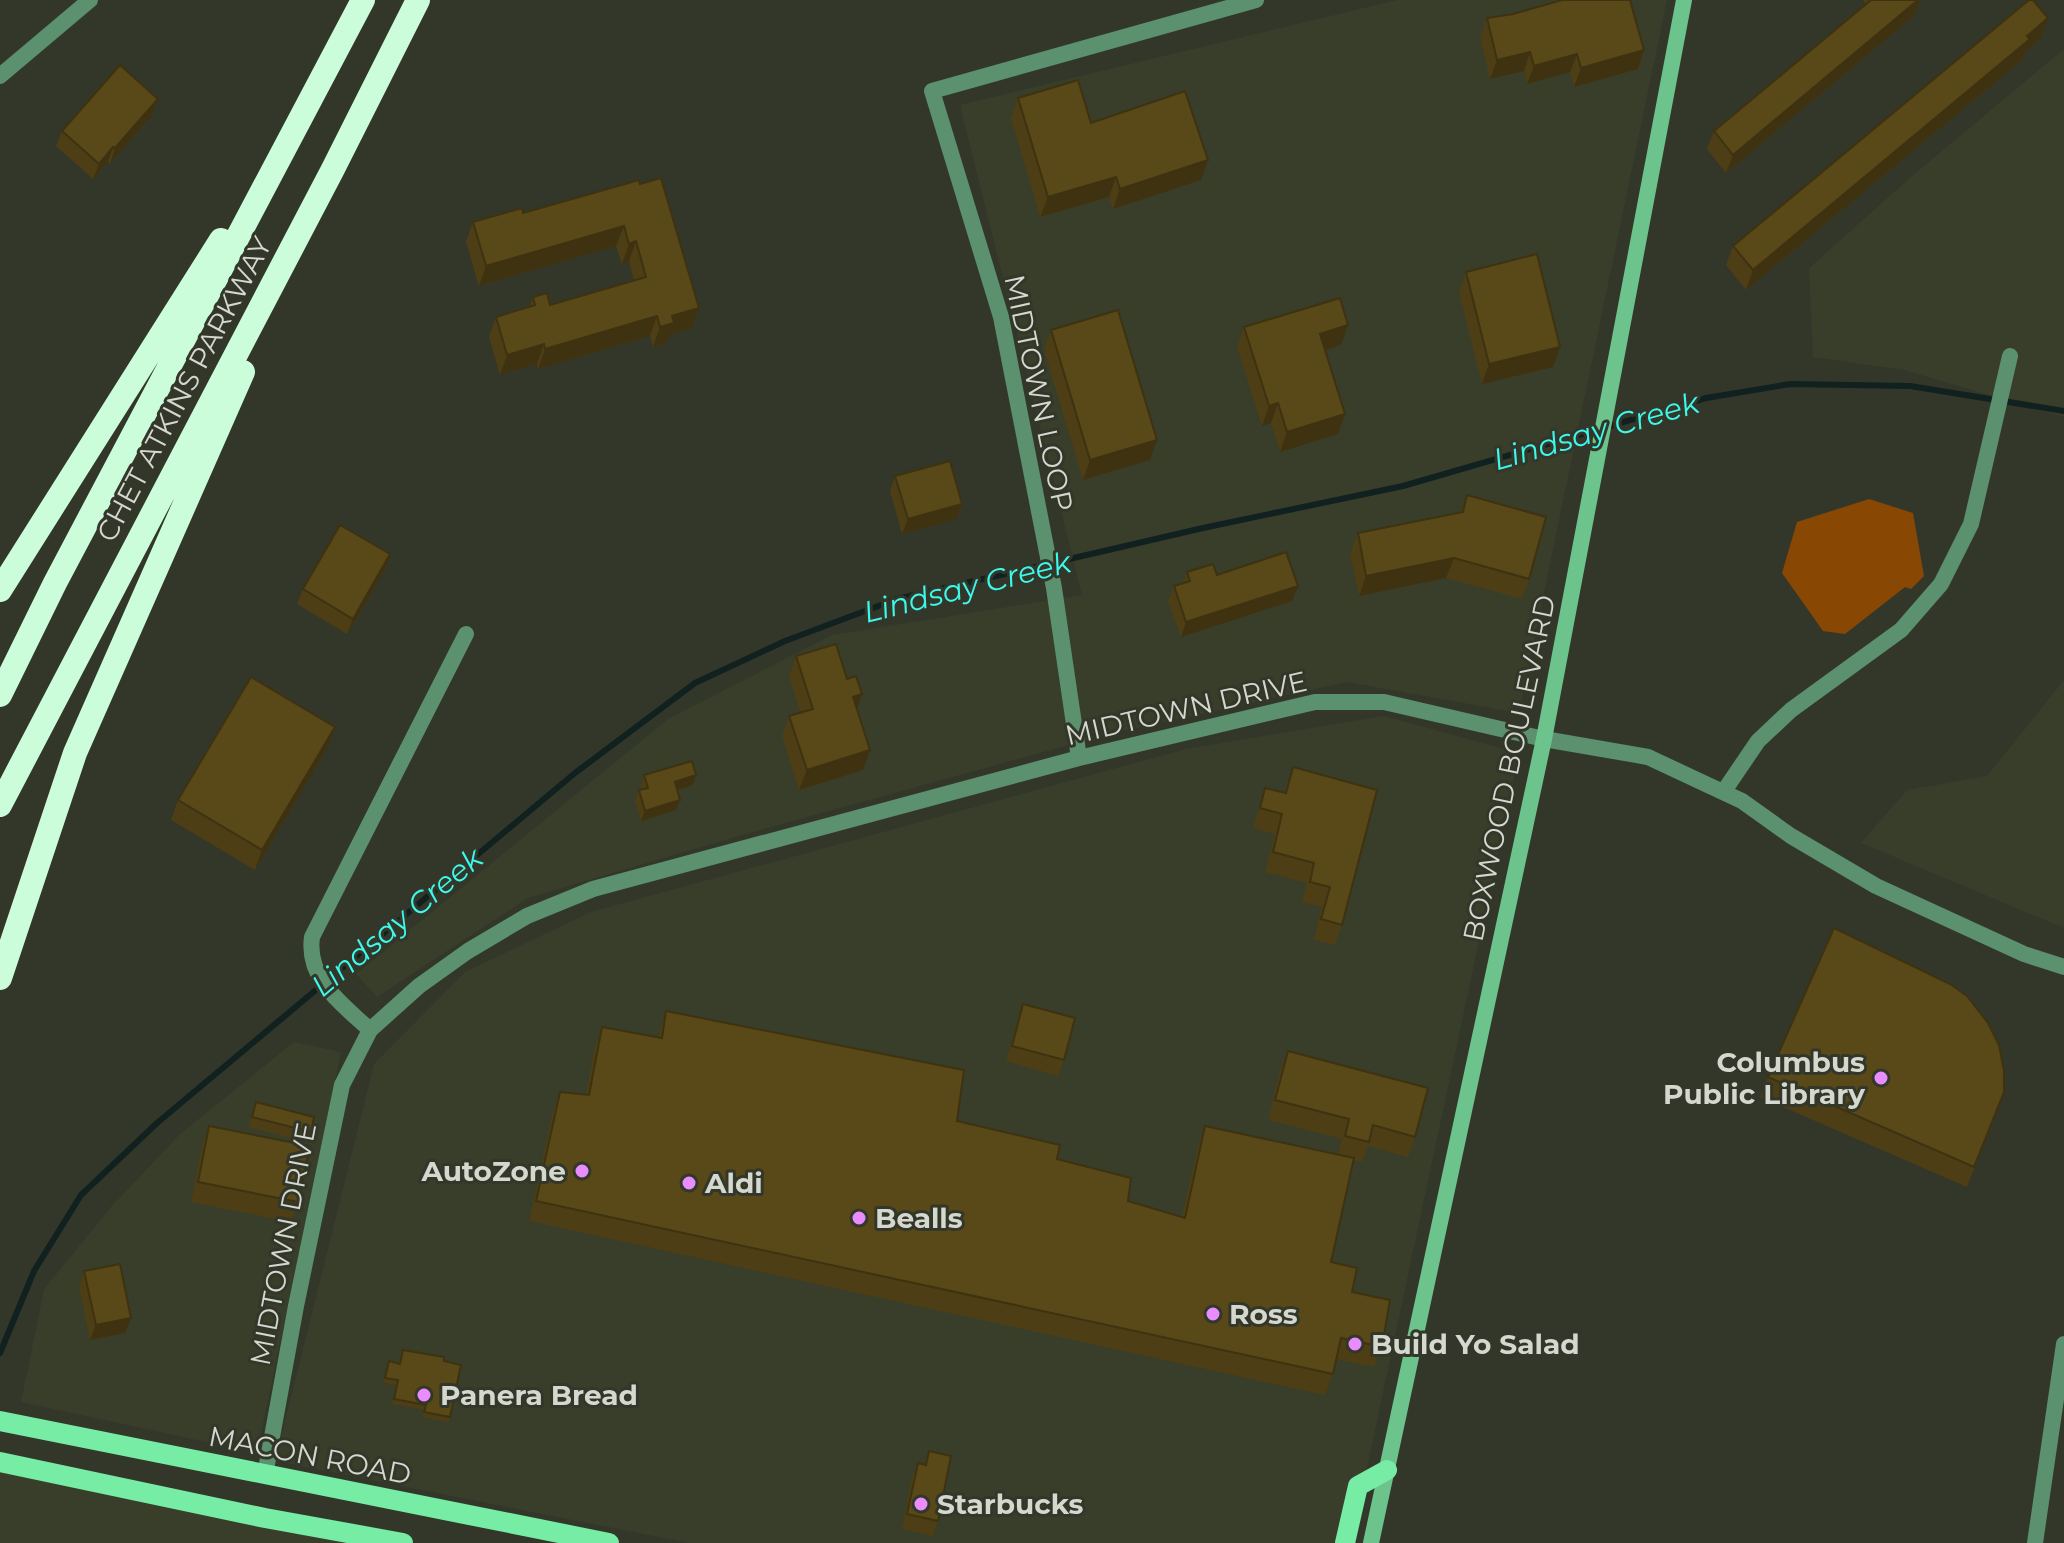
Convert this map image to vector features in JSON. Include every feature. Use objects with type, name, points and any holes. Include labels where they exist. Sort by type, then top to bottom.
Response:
[{"type":"highway","name":"CHET ATKINS PARKWAY","points":[[0,695],[55,583],[363,0]]},
{"type":"highway","name":"CHET ATKINS PARKWAY","points":[[0,805],[333,169],[418,0]]},
{"type":"highway","points":[[0,590],[322,79]]},
{"type":"highway","points":[[0,978],[75,753],[333,169]]},
{"type":"main road","name":"MACON ROAD","points":[[0,1421],[609,1543]]},
{"type":"main road","points":[[0,1462],[265,1518],[403,1543]]},
{"type":"main road","points":[[1345,1543],[1358,1486],[1387,1470]]},
{"type":"street","points":[[0,76],[90,0]]},
{"type":"street","name":"MIDTOWN LOOP","points":[[1079,758],[1054,588],[1001,317],[932,91],[1256,0]]},
{"type":"street","name":"BOXWOOD BOULEVARD","points":[[1371,1543],[1544,739],[1684,0]]},
{"type":"street","points":[[1724,791],[1758,741],[1791,710],[1901,630],[1941,584],[1971,524],[2010,356]]},
{"type":"street","points":[[370,1030],[343,1005],[313,967],[310,952],[312,937],[466,634]]},
{"type":"street","name":"MIDTOWN DRIVE","points":[[265,1475],[342,1085],[370,1030],[419,986],[468,951],[527,916],[593,889],[1079,758],[1315,702],[1384,702],[1544,739],[1648,757],[1742,801],[1791,836],[1876,886],[2024,954],[2064,967]]},
{"type":"street","points":[[2035,1543],[2064,1344]]},
{"type":"shaded area","points":[[1397,0],[1667,0],[1519,713],[1347,682],[1105,735],[735,837],[528,898],[377,997],[356,974],[668,719],[832,635],[1082,595],[960,105]]},
{"type":"shaded area","points":[[2064,49],[2064,417],[1904,370],[1813,357],[1809,268],[1912,176]]},
{"type":"shaded area","points":[[1869,499],[1913,513],[1924,576],[1911,589],[1905,587],[1845,634],[1823,631],[1782,573],[1797,522]]},
{"type":"shaded area","points":[[2064,680],[2064,928],[1861,843],[1907,790],[1987,776]]},
{"type":"shaded area","points":[[1384,716],[1519,753],[1351,1543],[689,1543],[275,1461],[374,1064],[465,972],[591,912],[1186,749]]},
{"type":"shaded area","points":[[294,1042],[341,1052],[257,1453],[21,1402],[44,1289],[111,1207],[180,1134]]},
{"type":"shaded area","points":[[0,1470],[388,1543],[0,1543]]},
{"type":"building","points":[[1562,0],[1630,0],[1644,50],[1581,68],[1577,54],[1534,66],[1530,52],[1497,60],[1487,18]]},
{"type":"building","points":[[1871,0],[1918,0],[1733,155],[1714,131]]},
{"type":"building","points":[[2029,0],[2033,0],[2048,18],[2027,36],[2030,39],[1753,270],[1733,246]]},
{"type":"building","points":[[120,65],[158,99],[99,164],[62,131]]},
{"type":"building","points":[[1078,80],[1091,123],[1185,91],[1208,160],[1120,189],[1116,177],[1048,197],[1018,98]]},
{"type":"building","points":[[661,178],[699,308],[672,316],[674,323],[660,327],[657,316],[545,349],[544,344],[507,355],[496,317],[535,305],[533,297],[547,293],[550,305],[646,277],[636,241],[629,244],[624,226],[486,266],[473,222],[522,208],[523,213],[639,180],[640,184]]},
{"type":"building","points":[[1537,254],[1560,347],[1489,364],[1466,272]]},
{"type":"building","points":[[1340,298],[1348,325],[1320,334],[1345,414],[1287,432],[1278,403],[1269,406],[1244,327]]},
{"type":"building","points":[[1118,310],[1157,440],[1090,460],[1051,330]]},
{"type":"building","points":[[950,461],[962,504],[908,519],[895,476]]},
{"type":"building","points":[[1467,495],[1546,517],[1529,579],[1454,558],[1366,576],[1358,533],[1463,512]]},
{"type":"building","points":[[340,525],[390,554],[353,619],[303,589]]},
{"type":"building","points":[[1286,552],[1298,586],[1186,622],[1174,586],[1190,581],[1187,572],[1213,564],[1217,575]]},
{"type":"building","points":[[836,644],[847,679],[856,676],[862,694],[853,697],[870,750],[807,770],[789,716],[813,709],[796,656]]},
{"type":"building","points":[[251,677],[335,727],[262,850],[178,800]]},
{"type":"building","points":[[692,761],[696,775],[675,782],[680,800],[645,811],[639,790],[648,788],[644,775]]},
{"type":"building","points":[[1293,767],[1377,790],[1342,925],[1321,919],[1330,887],[1310,882],[1314,863],[1273,852],[1282,814],[1260,808],[1265,788],[1286,793]]},
{"type":"building","name":"Columbus Public Library","points":[[1834,928],[1950,984],[1967,996],[1988,1023],[1999,1045],[2004,1092],[1974,1167],[1768,1077]]},
{"type":"building","points":[[1023,1004],[1075,1018],[1064,1060],[1012,1046]]},
{"type":"building","points":[[666,1011],[964,1070],[957,1121],[1060,1145],[1057,1159],[1131,1178],[1128,1201],[1185,1218],[1205,1126],[1354,1158],[1331,1262],[1357,1268],[1352,1292],[1390,1300],[1382,1347],[1341,1338],[1333,1374],[536,1201],[560,1092],[589,1095],[602,1027],[662,1038]]},
{"type":"building","points":[[1288,1051],[1428,1088],[1415,1137],[1373,1125],[1369,1142],[1345,1136],[1349,1119],[1275,1100]]},
{"type":"building","points":[[256,1102],[314,1117],[311,1132],[252,1117]]},
{"type":"building","points":[[209,1126],[310,1146],[298,1202],[198,1182]]},
{"type":"building","points":[[120,1264],[131,1318],[96,1325],[84,1271]]},
{"type":"building","name":"Panera Bread","points":[[403,1350],[444,1357],[444,1361],[461,1365],[450,1417],[424,1412],[426,1405],[394,1399],[398,1380],[385,1378],[389,1361],[400,1364]]},
{"type":"building","points":[[929,1451],[951,1456],[938,1521],[907,1514],[918,1463],[926,1465]]},
{"type":"waterway","name":"Lindsay Creek","points":[[0,1353],[34,1271],[81,1195],[157,1123],[575,773],[695,683],[785,641],[897,599],[1203,528],[1403,486],[1706,398],[1790,384],[1910,386],[2064,411]]},
{"type":"place","name":"Columbus Public Library","points":[[1881,1078]]},
{"type":"place","name":"AutoZone","points":[[582,1171]]},
{"type":"place","name":"Aldi","points":[[689,1183]]},
{"type":"place","name":"Bealls","points":[[859,1218]]},
{"type":"place","name":"Ross","points":[[1213,1314]]},
{"type":"place","name":"Build Yo Salad","points":[[1355,1344]]},
{"type":"place","name":"Panera Bread","points":[[424,1395]]},
{"type":"place","name":"Starbucks","points":[[921,1504]]}]
